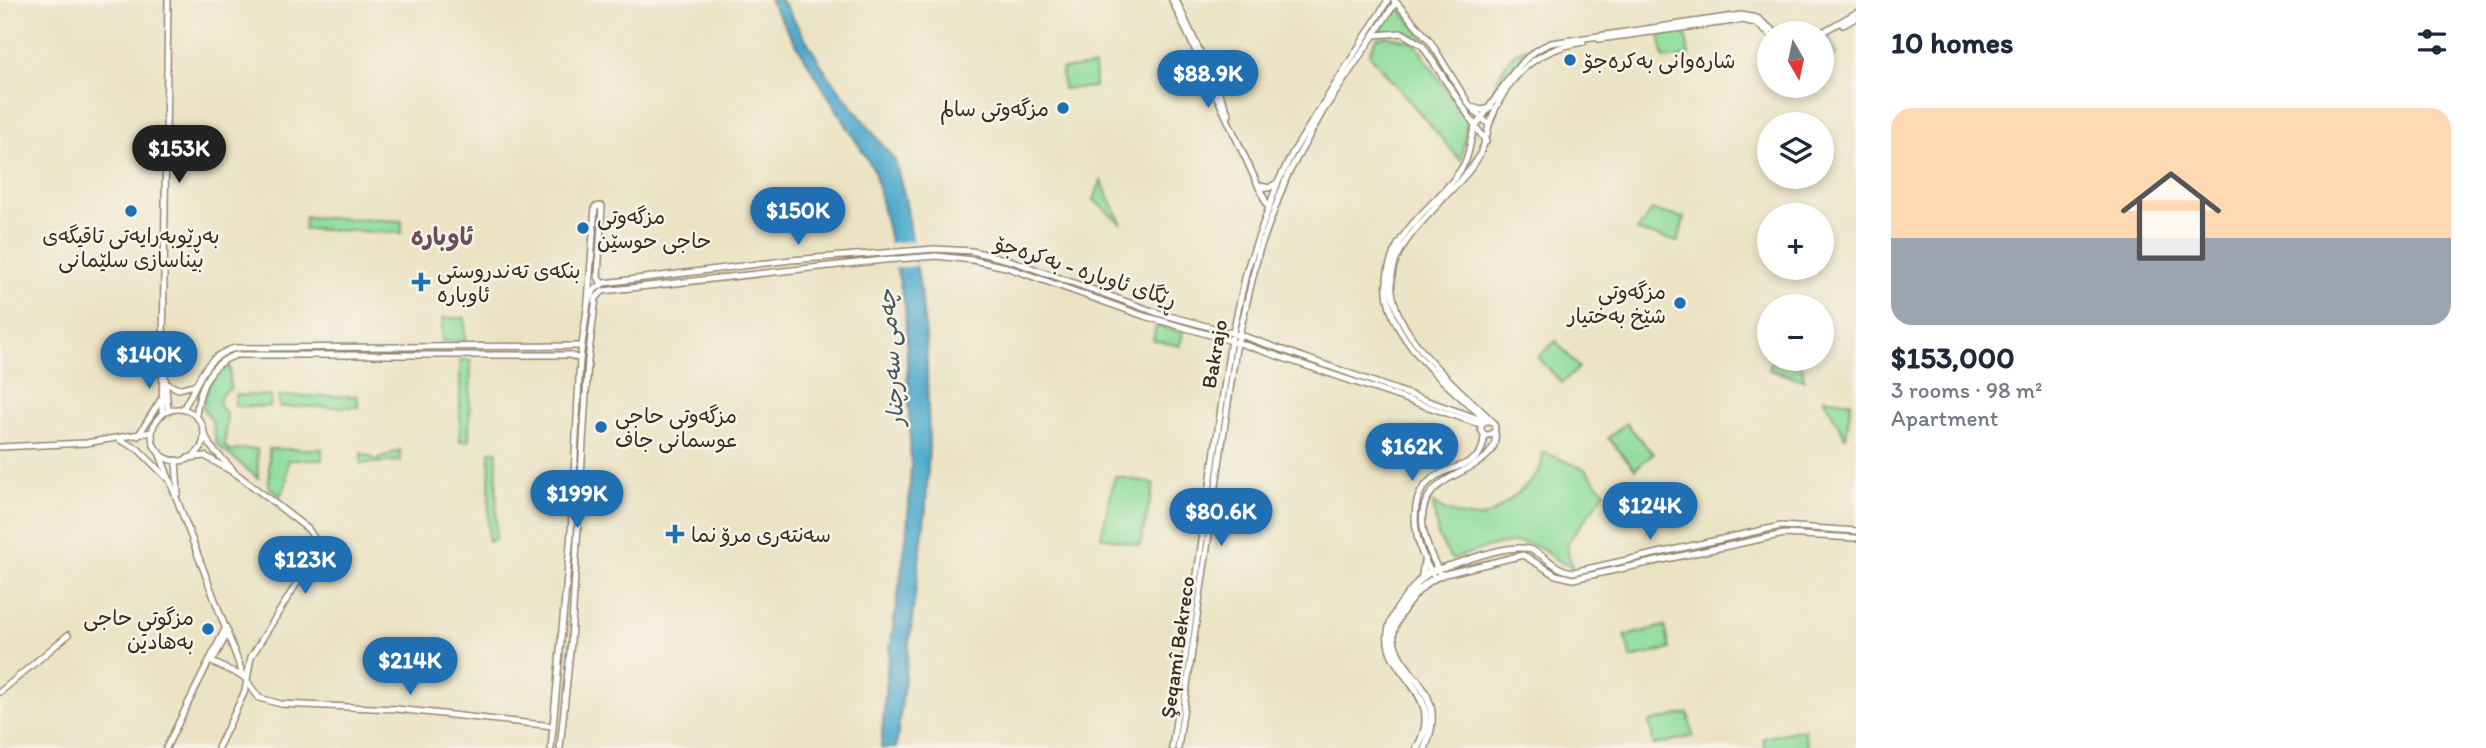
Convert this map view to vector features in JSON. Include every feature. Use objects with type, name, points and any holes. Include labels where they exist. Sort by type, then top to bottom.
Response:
[{"type":"main road","points":[[165,413],[162,398],[168,0]]},
{"type":"main road","points":[[1174,0],[1271,207]]},
{"type":"main road","points":[[1174,0],[1271,207]]},
{"type":"main road","name":"Bakrajo","points":[[1172,748],[1245,276],[1277,193],[1278,182],[1317,108],[1388,0]]},
{"type":"main road","points":[[1277,193],[1323,111],[1395,1],[1430,41],[1470,106],[1489,125]]},
{"type":"main road","points":[[1382,9],[1388,13]]},
{"type":"main road","points":[[1418,748],[1428,720],[1420,695],[1391,654],[1386,636],[1392,615],[1421,579],[1428,558],[1422,524],[1429,496],[1438,484],[1468,470],[1486,456],[1494,446],[1494,432],[1402,336],[1391,311],[1387,289],[1388,264],[1406,232],[1465,163],[1476,125],[1519,65],[1532,52],[1551,43],[1745,15],[1761,21]]},
{"type":"main road","points":[[1834,28],[1856,15]]},
{"type":"main road","points":[[1419,352],[1397,312],[1393,290],[1394,266],[1410,235],[1473,167],[1486,142],[1489,125],[1525,66],[1555,47],[1742,20],[1757,24]]},
{"type":"main road","points":[[1375,35],[1402,33],[1428,51],[1486,142]]},
{"type":"main road","points":[[1470,106],[1482,110],[1491,107]]},
{"type":"main road","points":[[1465,163],[1473,167]]},
{"type":"main road","points":[[1261,186],[1269,188],[1278,182]]},
{"type":"main road","points":[[560,748],[577,547],[574,533],[580,357],[599,206],[598,272],[602,284],[588,302]]},
{"type":"main road","name":"ڕێگای ئاوبارە - بەکرەجۆ","points":[[602,284],[670,274],[958,249],[993,255],[1158,313],[1236,334],[1486,422]]},
{"type":"main road","name":"ڕێگای ئاوبارە - بەکرەجۆ","points":[[921,254],[1006,267],[1144,316],[1341,373]]},
{"type":"main road","name":"ڕێگای ئاوبارە - بەکرەجۆ","points":[[588,360],[596,298],[601,292],[880,257]]},
{"type":"main road","points":[[670,274],[671,282]]},
{"type":"main road","name":"Şeqamî Bekreco","points":[[1178,748],[1234,342]]},
{"type":"main road","points":[[183,409],[212,360],[235,348],[582,346]]},
{"type":"main road","points":[[372,347],[373,355]]},
{"type":"main road","points":[[196,416],[205,380],[215,366],[228,357],[253,353],[569,355],[588,360],[574,533],[569,545],[551,748]]},
{"type":"main road","points":[[164,370],[169,386],[187,389],[196,383]]},
{"type":"main road","points":[[0,447],[117,439],[152,432],[165,413],[166,379]]},
{"type":"main road","points":[[138,436],[162,398]]},
{"type":"main road","points":[[165,413],[183,409],[196,416],[210,446],[238,475]]},
{"type":"main road","points":[[1436,573],[1415,522],[1421,495],[1434,478],[1476,457],[1484,447],[1486,422]]},
{"type":"main road","points":[[152,432],[246,681],[259,698],[281,704],[418,711],[553,726]]},
{"type":"main road","points":[[188,458],[202,445],[204,432]]},
{"type":"main road","points":[[1484,434],[1494,432]]},
{"type":"main road","points":[[117,439],[138,449],[170,481]]},
{"type":"main road","points":[[159,452],[176,460],[205,456],[238,475],[308,529],[316,546],[316,554],[251,657],[246,681],[219,748]]},
{"type":"main road","points":[[176,460],[179,503]]},
{"type":"main road","points":[[1743,538],[1755,531],[1790,525],[1856,531]]},
{"type":"main road","points":[[1755,531],[1756,538]]},
{"type":"main road","points":[[1421,579],[1455,568],[1523,555],[1556,575],[1573,579],[1743,538],[1802,533],[1856,538]]},
{"type":"main road","points":[[569,545],[574,543],[577,547]]},
{"type":"main road","points":[[1428,558],[1455,568]]},
{"type":"main road","points":[[1425,748],[1428,720],[1425,691],[1397,651],[1393,637],[1403,612],[1436,573]]},
{"type":"main road","points":[[167,748],[227,630]]},
{"type":"main road","points":[[167,748],[227,630]]},
{"type":"main road","points":[[0,692],[68,635]]},
{"type":"main road","points":[[212,662],[246,681]]},
{"type":"green space","points":[[1397,7],[1417,28],[1430,48],[1407,32],[1380,31]]},
{"type":"green space","points":[[1685,30],[1689,56],[1664,59],[1659,35]]},
{"type":"green space","points":[[1388,36],[1414,42],[1465,117],[1467,123],[1461,161],[1369,54],[1377,38]]},
{"type":"green space","points":[[1534,47],[1509,71],[1487,106],[1498,78],[1509,60],[1515,53]]},
{"type":"green space","points":[[1094,66],[1095,87],[1063,89],[1062,69]]},
{"type":"green space","points":[[1101,181],[1122,224],[1094,200]]},
{"type":"green space","points":[[1652,210],[1684,218],[1678,242],[1637,231]]},
{"type":"green space","points":[[305,217],[402,221],[402,233],[304,229]]},
{"type":"green space","points":[[442,318],[465,318],[465,341],[442,341]]},
{"type":"green space","points":[[1156,326],[1183,332],[1180,346],[1153,340]]},
{"type":"green space","points":[[1556,341],[1579,368],[1562,383],[1538,357]]},
{"type":"green space","points":[[460,360],[471,360],[469,441],[460,441]]},
{"type":"green space","points":[[226,363],[230,369],[230,389],[220,397],[221,407],[227,413],[225,446],[231,452],[257,449],[258,478],[216,444],[212,421],[203,408],[209,383]]},
{"type":"green space","points":[[1772,371],[1803,371],[1804,380]]},
{"type":"green space","points":[[235,395],[271,396],[270,407],[235,406]]},
{"type":"green space","points":[[279,396],[358,396],[358,407],[279,407]]},
{"type":"green space","points":[[1823,398],[1851,402],[1846,437],[1845,437]]},
{"type":"green space","points":[[1626,423],[1653,454],[1635,469],[1608,438]]},
{"type":"green space","points":[[269,449],[322,449],[322,460],[288,460],[286,485],[280,496],[269,487]]},
{"type":"green space","points":[[400,450],[400,461],[361,464],[361,453],[377,460]]},
{"type":"green space","points":[[490,451],[497,451],[496,539],[488,542]]},
{"type":"green space","points":[[1543,452],[1585,469],[1605,492],[1566,545],[1572,567],[1538,547],[1518,542],[1451,559],[1438,536],[1433,503],[1458,515],[1486,516],[1531,481],[1540,469]]},
{"type":"green space","points":[[1115,476],[1154,484],[1140,545],[1101,537]]},
{"type":"green space","points":[[1665,626],[1670,649],[1631,658],[1625,636]]},
{"type":"green space","points":[[1688,713],[1693,736],[1654,745],[1649,722]]},
{"type":"green space","points":[[1804,729],[1808,748],[1765,748],[1763,738]]},
{"type":"water","points":[[769,0],[780,0],[785,5],[827,74],[895,161],[905,198],[926,336],[929,445],[926,508],[896,748],[881,748],[887,669],[907,533],[911,466],[905,306],[874,170]]},
{"type":"pier","points":[[916,241],[919,265],[892,269],[889,243]]},
{"type":"place","name":"شارەوانی بەکرەجۆ","points":[[1570,60]]},
{"type":"place","name":"مزگەوتی سالم","points":[[1063,108]]},
{"type":"place","name":"بەڕێوبەرایەتی تاقیگەی بیناسازی سلێمانی","points":[[131,211]]},
{"type":"place","name":"مزگەوتی حاجی حوسێن","points":[[583,228]]},
{"type":"place","name":"بنکەی تەندروستی ئاوبارە","points":[[421,282]]},
{"type":"place","name":"مزگەوتی شێخ بەختیار","points":[[1680,303]]},
{"type":"place","name":"مزگەوتی حاجی عوسمانی جاف","points":[[601,427]]},
{"type":"place","name":"سەنتەرى مرۆ نما","points":[[675,534]]},
{"type":"place","name":"مزگوتي حاجی بەهادین","points":[[208,629]]},
{"type":"district","name":"ئاوبارە","points":[[442,236]]},
{"type":"water label","name":"چەمی سەرچنار","points":[[891,358]]}]
